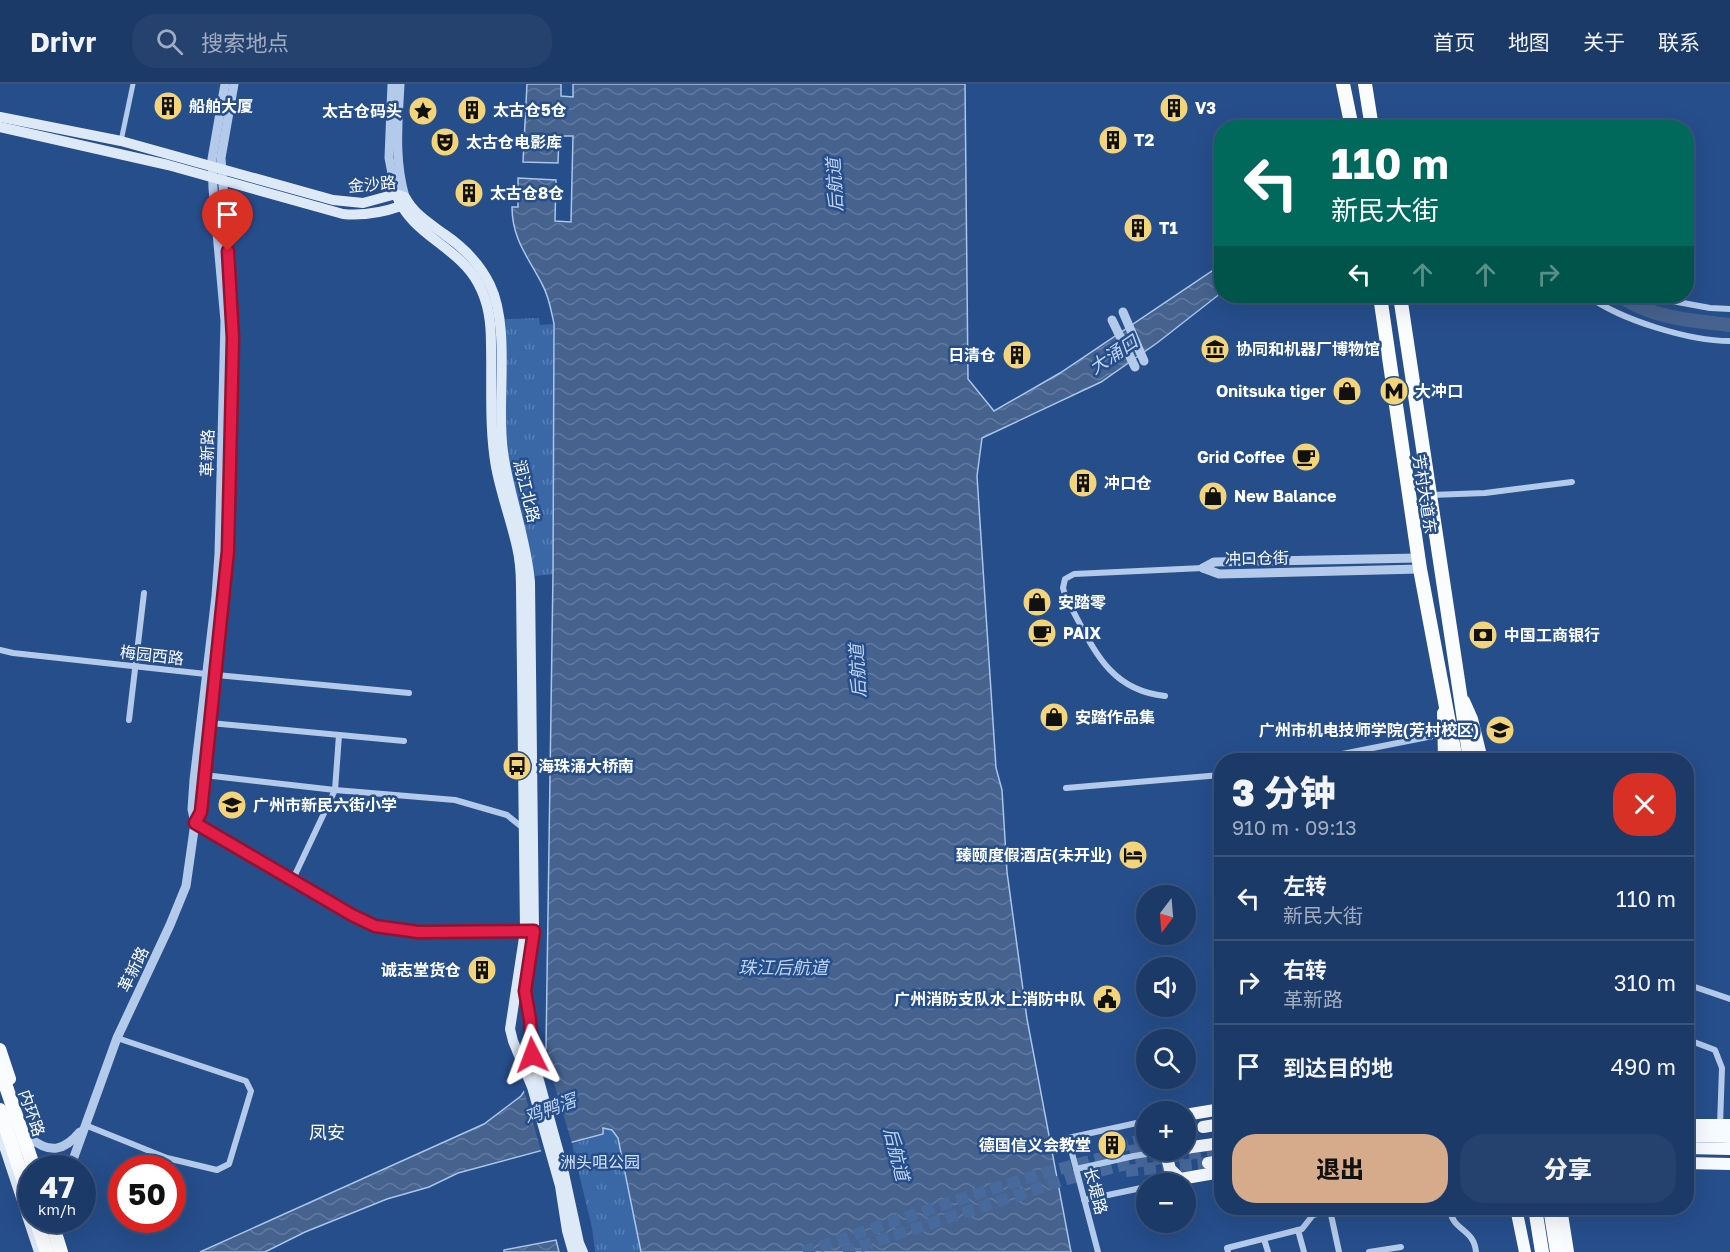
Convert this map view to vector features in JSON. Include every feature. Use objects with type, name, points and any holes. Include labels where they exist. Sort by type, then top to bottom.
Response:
[{"type":"highway","points":[[1343,84],[1350,120]]},
{"type":"highway","points":[[1365,84],[1371,120]]},
{"type":"highway","name":"芳村大道东","points":[[1381,303],[1419,563],[1454,753]]},
{"type":"highway","name":"芳村大道东","points":[[1401,303],[1469,753]]},
{"type":"highway","name":"内环路","points":[[1,1059],[29,1155]]},
{"type":"highway","name":"内环路","points":[[0,1110],[18,1165]]},
{"type":"highway","points":[[1536,1215],[1542,1252]]},
{"type":"highway","points":[[1551,1215],[1557,1252]]},
{"type":"highway","points":[[39,1233],[46,1252]]},
{"type":"highway","points":[[58,1233],[62,1252]]},
{"type":"main road","name":"金沙路","points":[[0,117],[121,141],[217,174]]},
{"type":"main road","name":"金沙路","points":[[0,127],[333,200],[363,203],[401,199]]},
{"type":"main road","name":"润江北路","points":[[401,199],[413,222],[464,262],[479,284],[490,316],[494,449],[500,485],[517,547],[521,577],[524,828],[530,931]]},
{"type":"main road","name":"润江北路","points":[[401,199],[470,257],[485,276],[497,307],[502,450],[525,546],[530,582],[530,931],[528,943]]},
{"type":"main road","name":"芳村大道东","points":[[1461,694],[1472,719],[1480,753]]},
{"type":"main road","name":"芳村大道东","points":[[1443,697],[1444,753]]},
{"type":"main road","points":[[528,943],[510,1029],[532,1088],[560,1186],[567,1231],[573,1252]]},
{"type":"main road","points":[[528,943],[525,991],[530,1020],[532,1055],[583,1252]]},
{"type":"main road","points":[[1,1059],[24,1140],[33,1155]]},
{"type":"main road","points":[[1196,1113],[1214,1110]]},
{"type":"main road","points":[[0,1115],[18,1167]]},
{"type":"main road","points":[[1694,1125],[1725,1125]]},
{"type":"main road","points":[[1203,1127],[1214,1126]]},
{"type":"main road","points":[[0,1134],[39,1252]]},
{"type":"main road","points":[[1694,1136],[1730,1137]]},
{"type":"main road","points":[[1196,1146],[1214,1144]]},
{"type":"main road","points":[[1694,1148],[1730,1149]]},
{"type":"main road","points":[[1208,1162],[1214,1162]]},
{"type":"main road","points":[[1694,1163],[1730,1164]]},
{"type":"main road","points":[[1196,1176],[1214,1173]]},
{"type":"main road","points":[[1517,1215],[1525,1252]]},
{"type":"main road","points":[[1562,1215],[1568,1252]]},
{"type":"main road","points":[[60,1233],[67,1252]]},
{"type":"street","points":[[121,141],[133,84]]},
{"type":"street","name":"革新路","points":[[195,823],[201,812],[210,723],[219,564],[225,364],[224,301],[214,138],[225,84]]},
{"type":"street","name":"革新路","points":[[217,174],[234,84]]},
{"type":"street","points":[[392,84],[389,158],[401,199]]},
{"type":"street","points":[[400,84],[397,141],[401,199]]},
{"type":"street","points":[[1599,303],[1638,320],[1695,338],[1730,341]]},
{"type":"street","points":[[1683,303],[1730,309]]},
{"type":"street","points":[[1123,312],[1144,361]]},
{"type":"street","points":[[1112,320],[1135,367]]},
{"type":"street","points":[[1431,495],[1485,493],[1572,482]]},
{"type":"street","name":"冲口仓街","points":[[1203,568],[1214,562],[1419,563]]},
{"type":"street","points":[[1165,696],[1147,695],[1122,683],[1102,662],[1066,598],[1063,588],[1065,579],[1074,574],[1203,568]]},
{"type":"street","points":[[129,720],[144,593]]},
{"type":"street","name":"梅园西路","points":[[0,650],[211,674],[409,693]]},
{"type":"street","name":"革新路","points":[[75,1155],[117,1038],[146,980],[186,886],[195,823],[192,809],[193,790],[211,674]]},
{"type":"street","points":[[210,723],[405,741]]},
{"type":"street","points":[[1347,753],[1443,734]]},
{"type":"street","points":[[293,879],[335,790],[339,735]]},
{"type":"street","points":[[204,775],[335,790],[455,800],[507,815],[524,828]]},
{"type":"street","points":[[1066,788],[1214,776]]},
{"type":"street","points":[[195,823],[352,915],[375,926],[418,932],[530,931]]},
{"type":"street","points":[[1694,987],[1730,999]]},
{"type":"street","points":[[24,1140],[54,1149],[73,1140],[86,1125],[167,1158],[217,1170],[229,1164],[251,1091],[246,1081],[117,1038]]},
{"type":"street","points":[[1694,1042],[1715,1050],[1722,1068],[1725,1125]]},
{"type":"street","points":[[0,1087],[24,1140],[27,1155]]},
{"type":"street","name":"长堤路","points":[[1098,1252],[1068,1138],[1136,1123]]},
{"type":"street","points":[[1076,1169],[1136,1155]]},
{"type":"street","points":[[1084,1200],[1136,1189]]},
{"type":"street","points":[[1228,1252],[1227,1248],[1302,1229],[1313,1215]]},
{"type":"street","points":[[1331,1215],[1339,1252]]},
{"type":"street","points":[[1451,1215],[1453,1222],[1472,1237],[1476,1252]]},
{"type":"street","points":[[1298,1230],[1304,1252]]},
{"type":"street","points":[[49,1233],[56,1252]]},
{"type":"street","points":[[1263,1239],[1268,1252]]},
{"type":"street","points":[[1369,1252],[1401,1247]]},
{"type":"green space","points":[[539,318],[540,325],[554,324],[553,574],[535,576],[507,453],[505,319]]},
{"type":"green space","name":"洲头咀公园","points":[[603,1128],[612,1130],[618,1138],[641,1252],[595,1252],[592,1228],[572,1144],[603,1134]]},
{"type":"water","name":"珠江后航道","points":[[527,84],[561,84],[561,96],[573,97],[573,84],[965,84],[968,379],[994,411],[1060,373],[1214,270],[1214,298],[1157,343],[1101,382],[982,438],[977,476],[996,768],[1002,790],[1007,872],[1027,1019],[1071,1252],[641,1252],[618,1138],[612,1130],[603,1128],[603,1134],[458,1173],[429,1187],[387,1199],[305,1232],[265,1252],[200,1252],[484,1124],[521,1096],[532,1080],[546,1048],[554,324],[550,303],[518,238],[512,207],[518,207],[518,178],[556,180],[555,221],[571,222],[573,136],[559,136],[558,163],[523,162]]},
{"type":"water","points":[[556,1240],[559,1252],[504,1252],[504,1250]]},
{"type":"pier","points":[[543,1047],[573,1147],[542,1154],[523,1087],[530,1078]]},
{"type":"waterway","points":[[1633,303],[1659,314],[1730,325]]},
{"type":"tunnel","points":[[1196,1128],[1203,1127]]},
{"type":"tunnel","points":[[1117,1148],[1136,1141]]},
{"type":"tunnel","points":[[803,1252],[1016,1182],[1136,1150]]},
{"type":"tunnel","points":[[843,1252],[1067,1179],[1135,1162],[1214,1150]]},
{"type":"tunnel","points":[[1126,1171],[1208,1163]]},
{"type":"place","name":"船舶大厦","points":[[168,106]]},
{"type":"place","name":"V3","points":[[1174,108]]},
{"type":"place","name":"太古仓5仓","points":[[472,110]]},
{"type":"place","name":"太古仓码头","points":[[423,111]]},
{"type":"place","name":"T2","points":[[1113,140]]},
{"type":"place","name":"太古仓电影库","points":[[445,142]]},
{"type":"place","name":"太古仓8仓","points":[[469,193]]},
{"type":"place","name":"T1","points":[[1138,228]]},
{"type":"place","name":"协同和机器厂博物馆","points":[[1215,349]]},
{"type":"place","name":"日清仓","points":[[1017,355]]},
{"type":"place","name":"Onitsuka tiger","points":[[1347,391]]},
{"type":"place","name":"大冲口","points":[[1394,391]]},
{"type":"place","name":"Grid Coffee","points":[[1306,457]]},
{"type":"place","name":"冲口仓","points":[[1083,483]]},
{"type":"place","name":"New Balance","points":[[1213,496]]},
{"type":"place","name":"安踏零","points":[[1037,602]]},
{"type":"place","name":"PAIX","points":[[1042,633]]},
{"type":"place","name":"中国工商银行","points":[[1483,635]]},
{"type":"place","name":"安踏作品集","points":[[1054,717]]},
{"type":"place","name":"广州市机电技师学院(芳村校区)","points":[[1500,730]]},
{"type":"place","name":"海珠涌大桥南","points":[[517,766]]},
{"type":"place","name":"广州市新民六街小学","points":[[232,805]]},
{"type":"place","name":"臻颐度假酒店(未开业)","points":[[1133,855]]},
{"type":"place","name":"诚志堂货仓","points":[[482,970]]},
{"type":"place","name":"广州消防支队水上消防中队","points":[[1107,999]]},
{"type":"place","name":"德国信义会教堂","points":[[1112,1145]]},
{"type":"district","name":"凤安","points":[[327,1132]]},
{"type":"route","points":[[228,251],[233,338],[228,551],[201,812],[195,823],[352,915],[375,926],[418,932],[534,931],[525,991],[530,1020],[532,1055]]},
{"type":"water label","name":"后航道","points":[[834,185]]},
{"type":"water label","name":"大涌口","points":[[1113,354]]},
{"type":"water label","name":"后航道","points":[[857,671]]},
{"type":"water label","name":"鸡鸭滘","points":[[550,1108]]},
{"type":"water label","name":"后航道","points":[[897,1154]]}]
